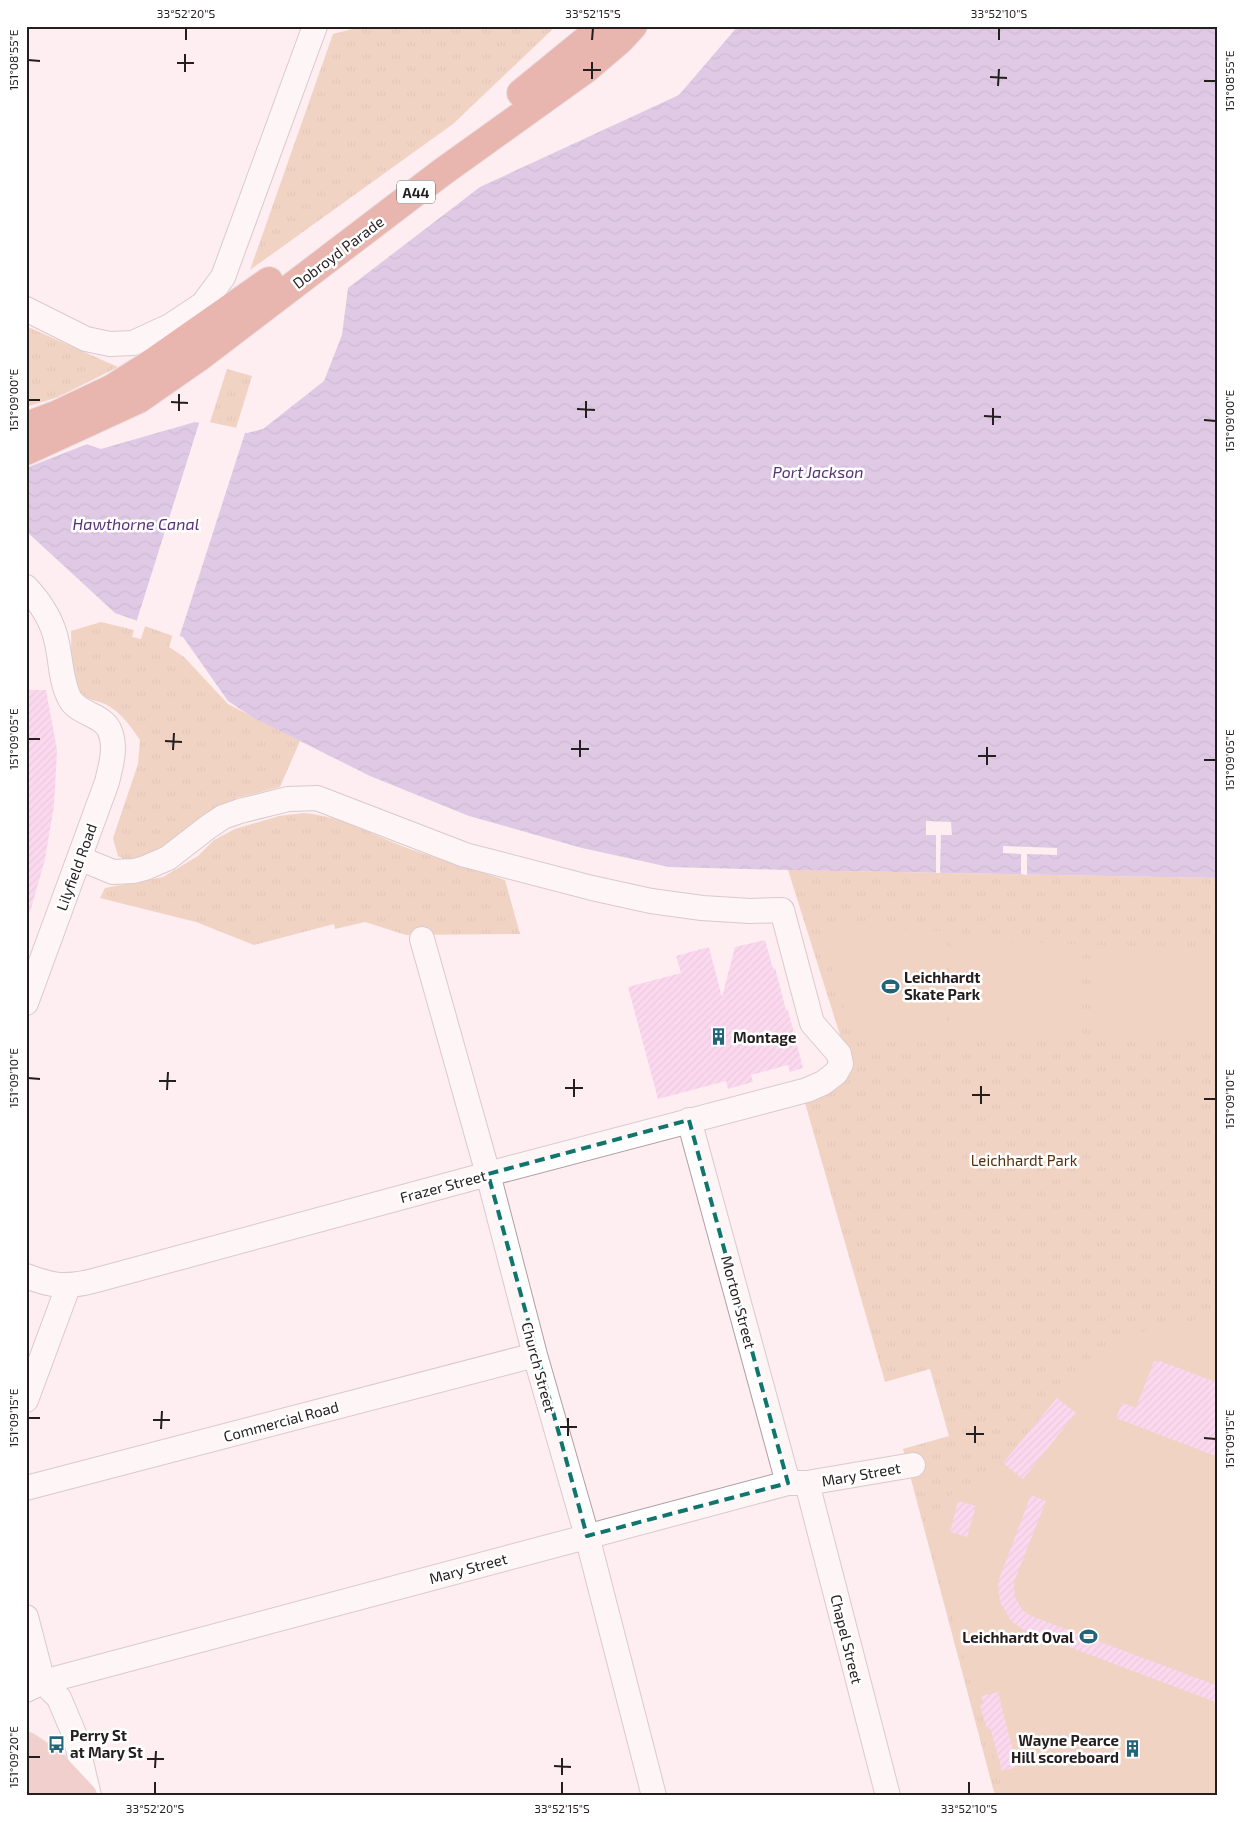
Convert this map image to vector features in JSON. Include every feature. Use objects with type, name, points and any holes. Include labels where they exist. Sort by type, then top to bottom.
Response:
[{"type":"highway","name":"Dobroyd Parade","points":[[26,426],[58,414],[111,388],[149,366],[166,352],[248,297],[543,76],[603,26]]},
{"type":"highway","name":"Dobroyd Parade","points":[[26,451],[139,399],[198,358],[440,173],[586,69],[620,40],[633,26]]},
{"type":"main road","points":[[26,1746],[53,1764],[83,1796]]},
{"type":"main road","points":[[26,1773],[53,1796]]},
{"type":"street","points":[[26,309],[86,339],[110,344],[133,343],[170,326],[203,304],[224,277],[315,26]]},
{"type":"street","name":"Lilyfield Road","points":[[26,587],[41,606],[54,630],[70,700],[78,709],[100,721],[108,728],[114,747],[107,782],[79,858],[37,943],[26,1003]]},
{"type":"street","name":"Frazer Street","points":[[60,1286],[93,1281],[689,1120],[807,1090],[823,1083],[836,1073],[841,1064],[839,1054],[812,1023],[782,910],[750,911],[702,908],[651,901],[592,888],[465,856],[317,798],[288,799],[223,817],[168,858],[134,871],[113,872],[79,858]]},
{"type":"street","name":"Church Street","points":[[422,939],[488,1174],[535,1355],[587,1536],[654,1796]]},
{"type":"street","name":"Morton Street","points":[[689,1120],[798,1483]]},
{"type":"street","points":[[26,1276],[60,1286],[26,1400]]},
{"type":"street","name":"Commercial Road","points":[[26,1488],[535,1355]]},
{"type":"street","name":"Mary Street","points":[[35,1686],[587,1536],[798,1483],[913,1465]]},
{"type":"street","name":"Chapel Street","points":[[798,1483],[888,1796]]},
{"type":"street","points":[[26,1616],[35,1686],[59,1698],[75,1736],[89,1796]]},
{"type":"highlighted area","points":[[689,1120],[788,1483],[587,1536],[488,1174]]},
{"type":"green space","points":[[364,26],[556,26],[453,124],[250,270],[333,34]]},
{"type":"green space","points":[[26,326],[118,367],[58,397],[26,407]]},
{"type":"green space","points":[[227,369],[252,376],[169,647],[184,657],[228,704],[300,741],[280,787],[237,798],[200,821],[163,850],[129,862],[118,856],[113,838],[138,764],[140,740],[116,711],[105,704],[86,698],[77,687],[72,671],[71,631],[101,622],[134,630],[132,637],[141,639]]},
{"type":"green space","points":[[304,813],[345,822],[410,849],[505,880],[520,934],[406,935],[365,922],[335,929],[334,924],[254,945],[196,922],[100,898],[105,888],[163,877],[198,856],[214,840],[235,829],[279,816]]},
{"type":"green space","name":"Leichhardt Park","points":[[788,870],[1218,878],[1218,1796],[995,1796],[903,1449],[949,1436],[930,1369],[885,1382],[805,1103],[806,1097],[851,1070]]},
{"type":"green space","name":"Leichhardt Skate Park","points":[[819,928],[943,931],[941,1043],[855,1040]]},
{"type":"green space","points":[[951,941],[1083,944],[1081,1038],[949,1035]]},
{"type":"green space","points":[[1094,945],[1218,948],[1218,1042],[1092,1039]]},
{"type":"green space","name":"Leichhardt Oval","points":[[1218,1306],[1218,1796],[1004,1796],[929,1532],[944,1527],[939,1518],[955,1488],[969,1492],[992,1465],[1003,1463],[1057,1398],[1123,1343],[1159,1323],[1176,1326],[1185,1325]]},
{"type":"water","name":"Port Jackson","points":[[738,26],[1218,26],[1218,878],[669,867],[582,848],[469,816],[370,776],[252,717],[228,701],[183,637],[115,613],[26,531],[26,424],[101,449],[195,422],[247,433],[263,429],[324,381],[342,335],[348,288],[480,187],[679,95]]},
{"type":"pier","points":[[200,420],[246,430],[179,638],[136,623]]},
{"type":"pier","points":[[26,421],[90,443],[26,468]]},
{"type":"pier","points":[[926,821],[951,822],[952,835],[941,835],[940,873],[936,873],[936,835],[926,835]]},
{"type":"pier","points":[[1003,846],[1057,848],[1057,855],[1027,854],[1027,875],[1021,874],[1021,854],[1003,853]]},
{"type":"building","points":[[26,690],[46,690],[57,750],[54,805],[45,859],[30,912],[26,911]]},
{"type":"building","name":"Montage","points":[[765,940],[773,969],[775,968],[786,1010],[788,1010],[803,1068],[790,1072],[788,1065],[751,1075],[753,1082],[728,1089],[726,1081],[658,1099],[628,987],[681,973],[676,956],[709,947],[722,997],[735,947]]},
{"type":"building","points":[[1154,1361],[1160,1361],[1218,1383],[1218,1457],[1116,1418],[1122,1403],[1136,1408]]},
{"type":"building","points":[[1057,1398],[1076,1413],[1023,1479],[1003,1463]]},
{"type":"building","points":[[1031,1495],[1046,1501],[1014,1582],[1015,1597],[1022,1610],[1031,1616],[1218,1686],[1218,1703],[1024,1630],[1011,1621],[1000,1602],[999,1579]]},
{"type":"building","points":[[958,1501],[976,1506],[967,1537],[950,1532]]},
{"type":"building","points":[[998,1692],[1017,1767],[1002,1771],[990,1728],[987,1729],[980,1705],[984,1704],[981,1696]]},
{"type":"building","points":[[1066,1751],[1098,1753],[1098,1766],[1065,1764]]},
{"type":"place","name":"Leichhardt Skate Park","points":[[890,986]]},
{"type":"place","name":"Montage","points":[[719,1037]]},
{"type":"place","name":"Leichhardt Oval","points":[[1088,1637]]},
{"type":"place","name":"Perry St at Mary St","points":[[56,1744]]},
{"type":"place","name":"Wayne Pearce Hill scoreboard","points":[[1133,1749]]},
{"type":"water label","name":"Hawthorne Canal","points":[[136,523]]}]
